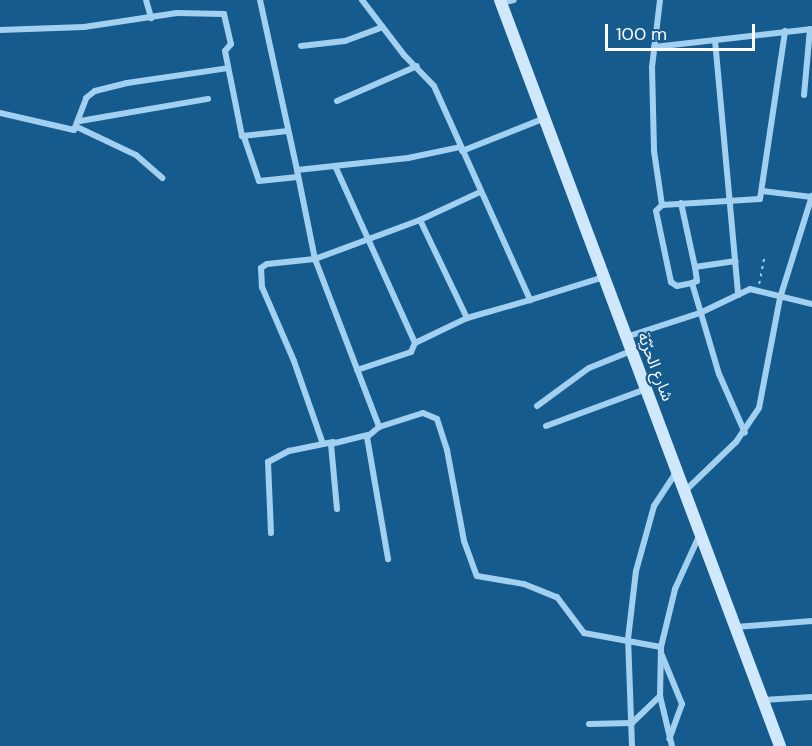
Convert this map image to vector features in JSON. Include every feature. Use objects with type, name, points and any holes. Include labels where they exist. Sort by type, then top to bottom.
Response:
[{"type":"main road","name":"شارع الحرّيّة","points":[[501,2],[780,746]]},
{"type":"street","points":[[146,0],[151,18]]},
{"type":"street","points":[[260,0],[315,260],[380,428]]},
{"type":"street","points":[[362,0],[434,86],[530,300]]},
{"type":"street","points":[[501,2],[514,0]]},
{"type":"street","points":[[660,0],[654,47],[654,151],[662,205],[657,212],[671,282],[674,286],[692,284],[697,281],[681,203]]},
{"type":"street","points":[[0,30],[48,31],[177,13],[225,15],[231,44],[225,49],[228,68],[244,137],[259,181],[461,149],[545,118]]},
{"type":"street","points":[[301,46],[345,41],[383,27]]},
{"type":"street","points":[[654,47],[811,29],[804,95]]},
{"type":"street","points":[[662,205],[731,199],[757,200],[762,191],[785,31]]},
{"type":"street","points":[[715,40],[738,295]]},
{"type":"street","points":[[337,101],[417,66]]},
{"type":"street","points":[[79,124],[86,98],[95,91],[228,68]]},
{"type":"street","points":[[0,113],[69,130],[79,124],[208,99]]},
{"type":"street","points":[[79,124],[136,155],[162,178]]},
{"type":"street","points":[[244,137],[288,131]]},
{"type":"street","points":[[336,168],[415,344]]},
{"type":"street","points":[[685,491],[745,433],[762,400],[780,298],[810,209],[812,196],[762,191]]},
{"type":"street","points":[[323,444],[260,279],[264,265],[315,260],[366,238],[420,220],[480,192]]},
{"type":"street","points":[[420,220],[467,318]]},
{"type":"street","points":[[695,267],[736,261]]},
{"type":"street","points":[[357,370],[411,352],[415,344],[467,318],[604,277]]},
{"type":"street","points":[[692,284],[729,401],[745,433]]},
{"type":"street","points":[[626,337],[700,313],[738,295],[757,290],[780,298],[812,304]]},
{"type":"street","points":[[537,406],[589,368],[631,351]]},
{"type":"street","points":[[546,426],[645,389]]},
{"type":"street","points":[[271,533],[268,462],[289,451],[367,435],[423,413],[436,419],[447,450],[464,541],[477,576],[524,584],[556,597],[584,633],[628,639],[661,649]]},
{"type":"street","points":[[367,435],[388,559]]},
{"type":"street","points":[[333,442],[337,509]]},
{"type":"street","points":[[632,746],[628,639],[636,571],[646,529],[657,499],[677,470]]},
{"type":"street","points":[[671,742],[660,696],[661,649],[675,589],[701,533]]},
{"type":"street","points":[[736,627],[812,621]]},
{"type":"street","points":[[661,649],[682,704],[671,742]]},
{"type":"street","points":[[589,724],[632,723],[660,696]]},
{"type":"street","points":[[763,700],[812,697]]},
{"type":"path","points":[[757,290],[764,258]]}]
